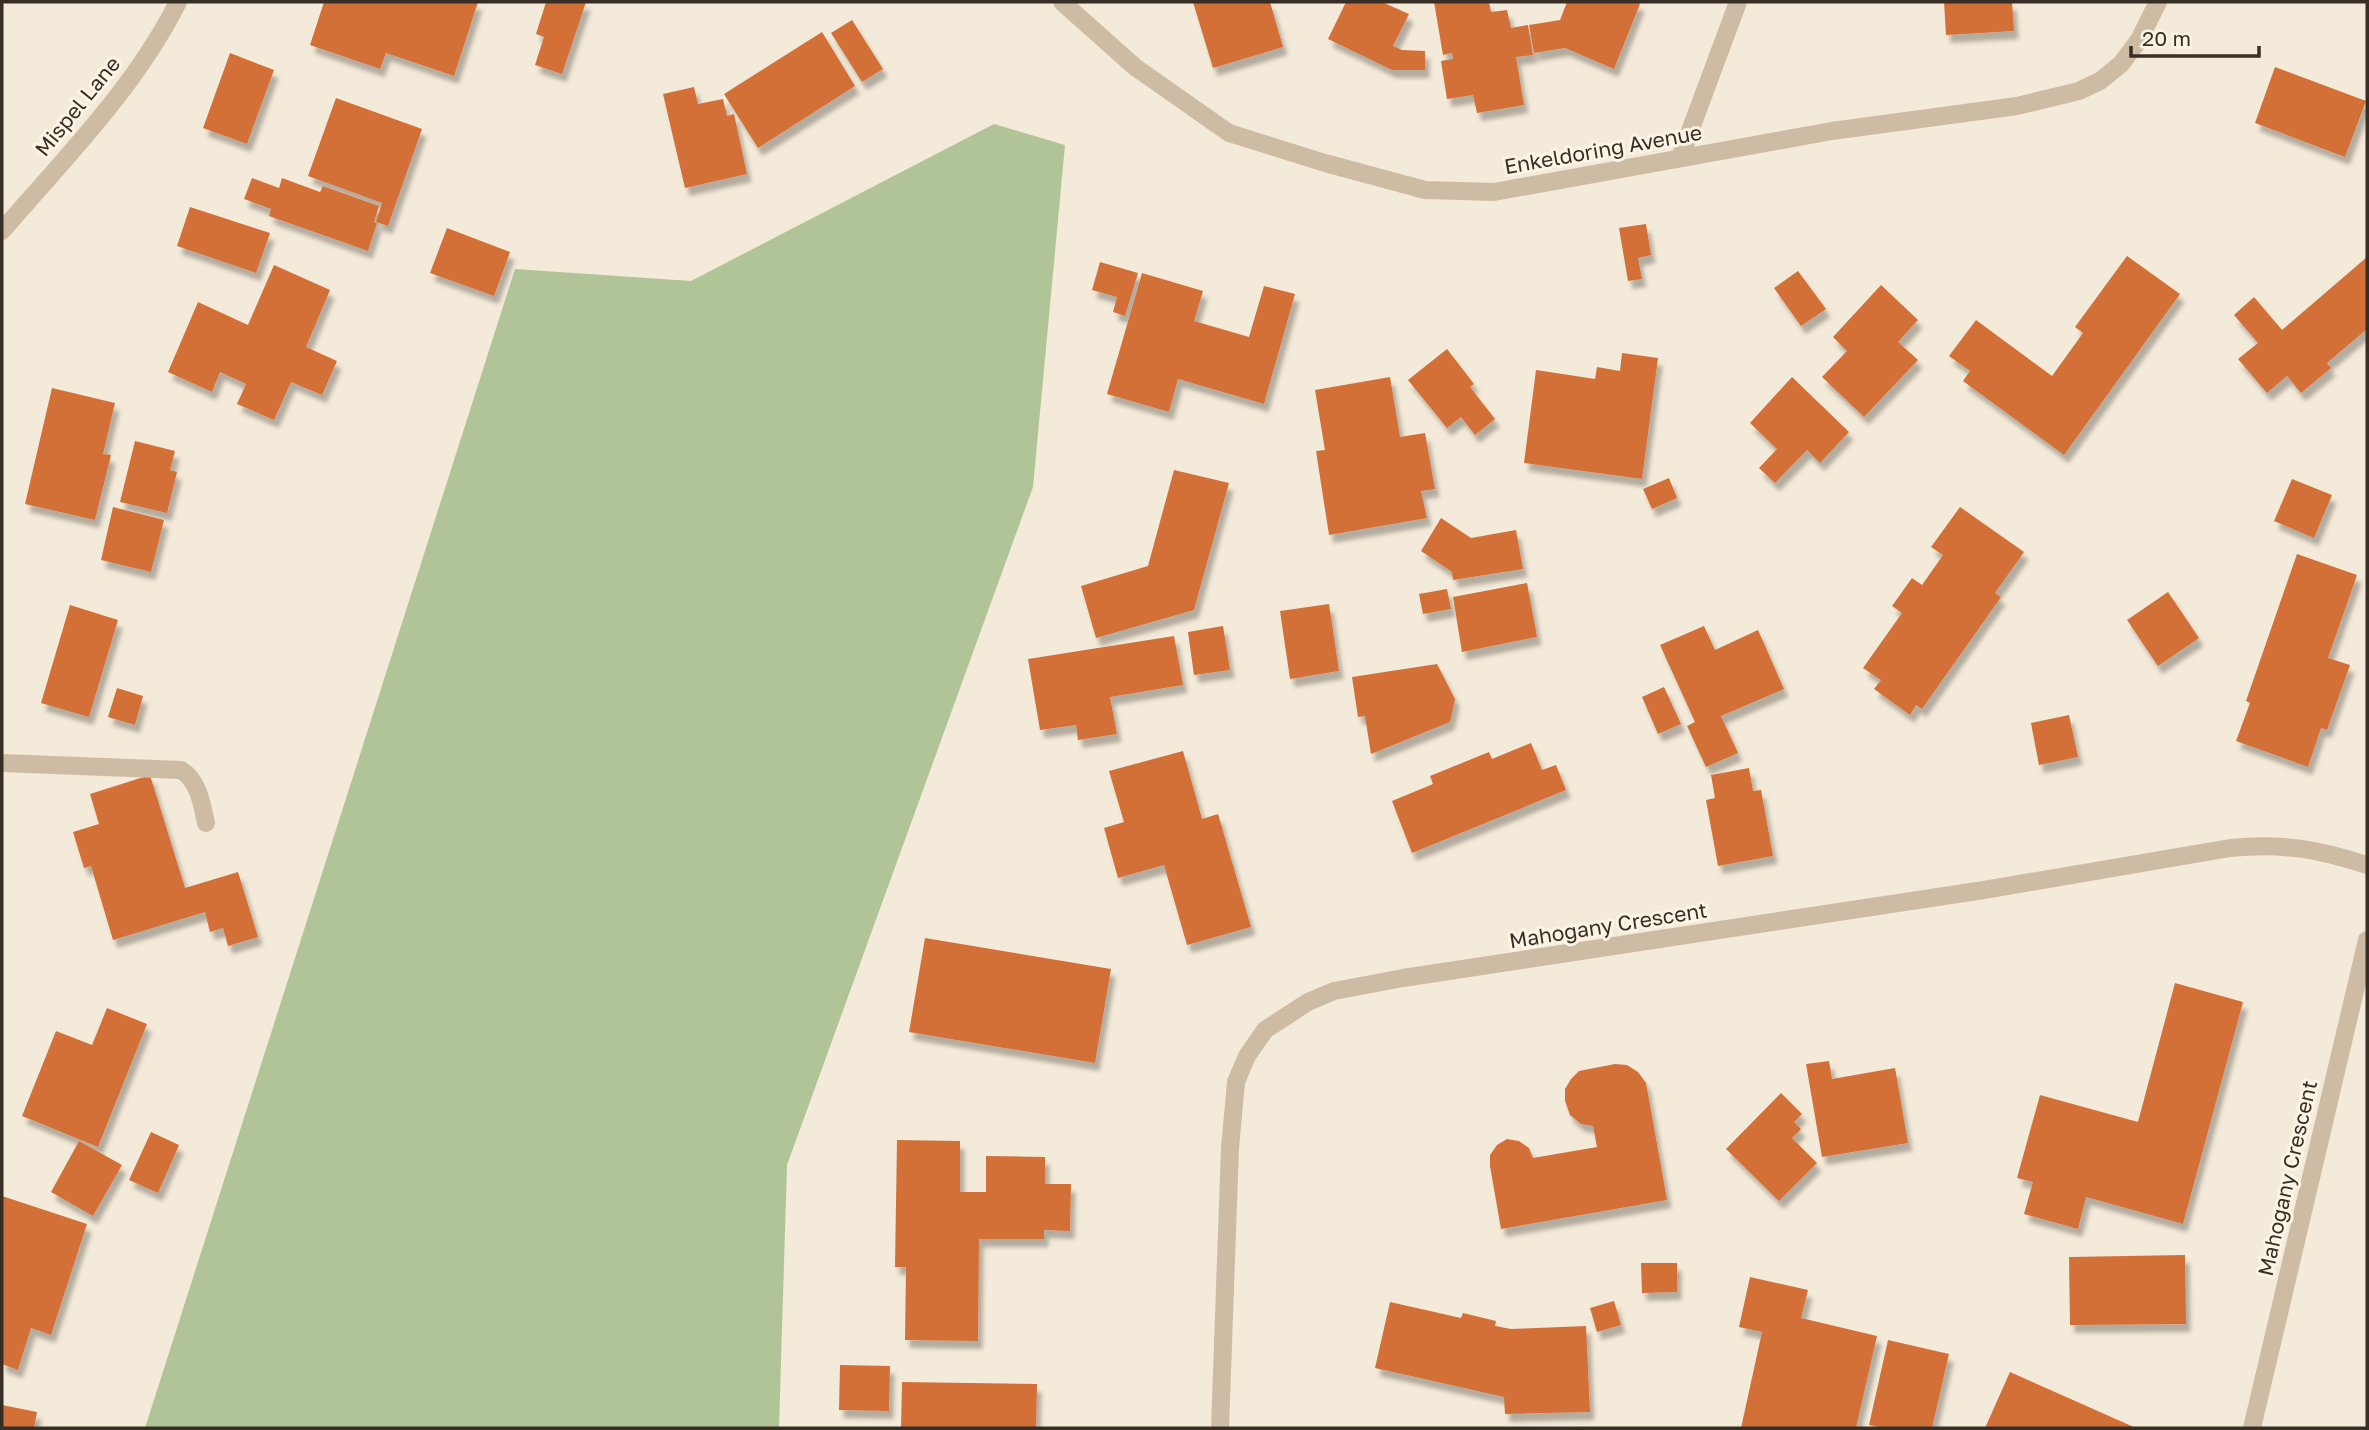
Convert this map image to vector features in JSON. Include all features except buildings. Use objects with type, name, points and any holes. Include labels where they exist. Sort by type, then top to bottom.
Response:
[{"type":"street","name":"Mispel Lane","points":[[2,232],[122,90],[178,2]]},
{"type":"street","name":"Enkeldoring Avenue","points":[[1062,2],[1135,67],[1228,133],[1426,190],[1494,192],[1832,131],[2017,106],[2079,91],[2100,80],[2121,64],[2139,40],[2158,2]]},
{"type":"street","points":[[1680,158],[1738,2]]},
{"type":"street","points":[[2,763],[181,770],[192,779],[201,800],[206,823]]},
{"type":"street","name":"Mahogany Crescent","points":[[1220,1428],[1230,1149],[1236,1082],[1247,1056],[1265,1030],[1308,1002],[1334,991],[1403,978],[1984,890],[2230,848],[2266,845],[2323,851],[2367,865]]},
{"type":"street","name":"Mahogany Crescent","points":[[2252,1428],[2367,940]]},
{"type":"green space","points":[[994,124],[1065,145],[1033,487],[787,1165],[779,1428],[145,1428],[515,269],[691,281]]}]
